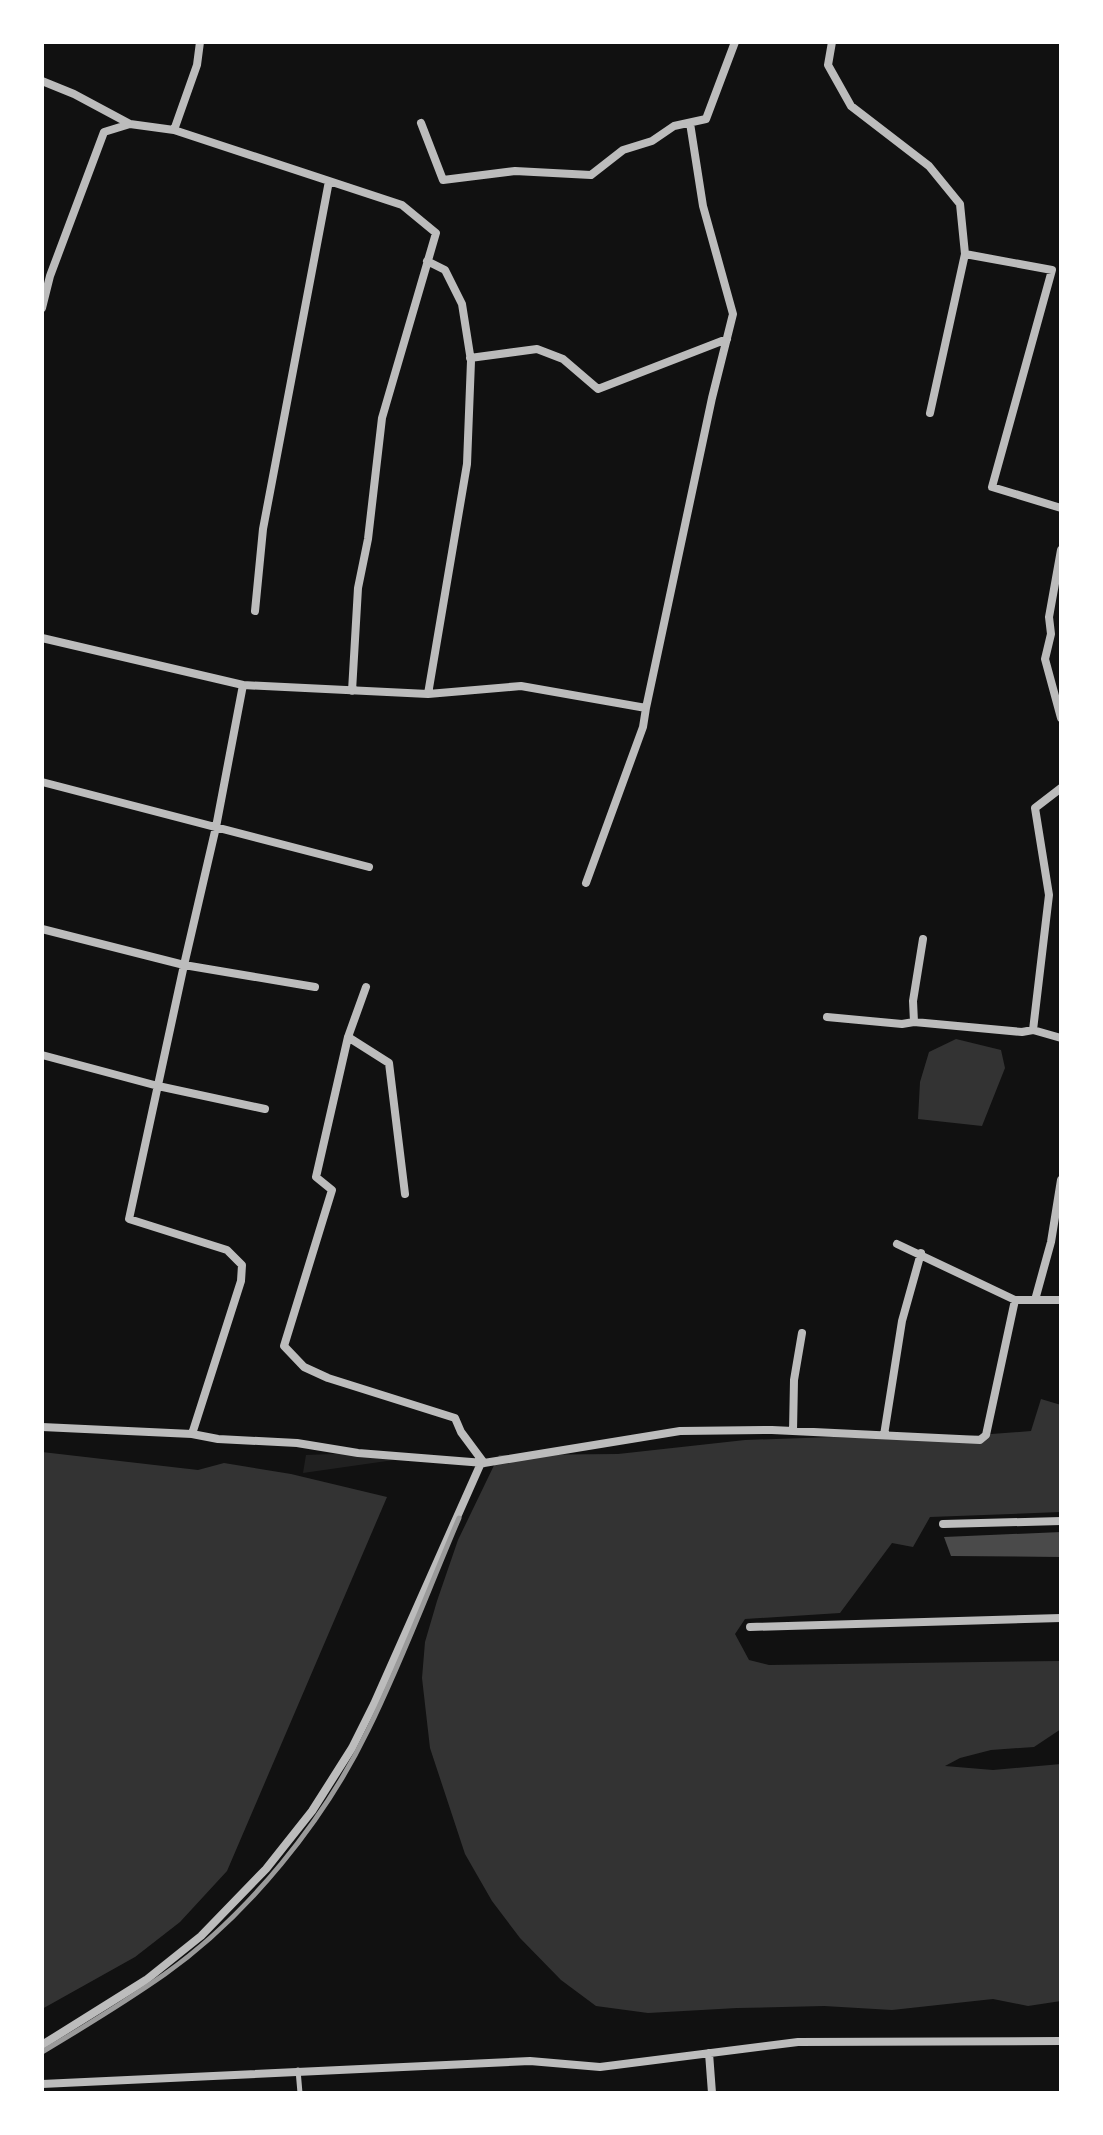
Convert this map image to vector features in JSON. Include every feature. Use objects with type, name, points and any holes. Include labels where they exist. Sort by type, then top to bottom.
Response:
[{"type":"street","points":[[174,130],[197,65],[200,42]]},
{"type":"street","points":[[421,123],[443,180],[515,171],[591,175],[623,150],[652,141],[674,126],[706,119],[735,42]]},
{"type":"street","points":[[832,42],[828,65],[851,106],[929,166],[960,204],[965,254],[930,413]]},
{"type":"street","points":[[42,81],[130,124],[174,130],[402,205],[436,233],[382,418],[368,539],[358,588],[352,691]]},
{"type":"street","points":[[586,883],[643,727],[733,314],[703,206],[690,123]]},
{"type":"street","points":[[42,308],[46,275],[104,132],[130,124]]},
{"type":"street","points":[[255,611],[263,529],[329,181]]},
{"type":"street","points":[[965,254],[1052,270],[992,487],[1061,508]]},
{"type":"street","points":[[427,261],[445,270],[462,304],[470,358],[467,464],[428,694]]},
{"type":"street","points":[[470,358],[537,349],[563,359],[598,389],[727,339]]},
{"type":"street","points":[[1061,550],[1049,617],[1056,635],[1045,659],[1061,718]]},
{"type":"street","points":[[42,638],[243,685],[428,694],[521,686],[646,708]]},
{"type":"street","points":[[192,1434],[241,1281],[242,1265],[227,1250],[129,1219],[216,827],[243,685]]},
{"type":"street","points":[[42,782],[369,867]]},
{"type":"street","points":[[1033,1030],[1049,895],[1035,808],[1061,788]]},
{"type":"street","points":[[42,929],[184,965],[315,987]]},
{"type":"street","points":[[914,1022],[913,1001],[923,939]]},
{"type":"street","points":[[366,987],[348,1037],[316,1177],[332,1190],[284,1346],[304,1367],[328,1378],[455,1418],[482,1463]]},
{"type":"street","points":[[827,1017],[1022,1032],[1033,1030],[1061,1038]]},
{"type":"street","points":[[348,1037],[389,1063],[405,1194]]},
{"type":"street","points":[[42,1055],[158,1086],[265,1109]]},
{"type":"street","points":[[1035,1300],[1051,1242],[1061,1180]]},
{"type":"street","points":[[897,1244],[1015,1300],[1061,1300]]},
{"type":"street","points":[[884,1435],[902,1321],[921,1253]]},
{"type":"street","points":[[42,1427],[192,1434],[482,1463],[680,1431],[793,1431],[980,1440],[986,1435],[1015,1300]]},
{"type":"street","points":[[793,1431],[794,1380],[802,1333]]},
{"type":"street","points":[[42,2045],[146,1980],[201,1936],[266,1869],[312,1811],[352,1748],[374,1704],[482,1463]]},
{"type":"street","points":[[943,1524],[1061,1521]]},
{"type":"street","points":[[750,1627],[1061,1618]]},
{"type":"street","points":[[42,2084],[530,2061],[600,2067],[798,2042],[1061,2041]]},
{"type":"street","points":[[709,2053],[712,2093]]},
{"type":"lane","points":[[298,2070],[300,2093]]},
{"type":"shaded area","points":[[956,1039],[1001,1050],[1005,1068],[982,1126],[918,1119],[920,1082],[929,1052]]},
{"type":"shaded area","points":[[1041,1399],[1061,1405],[1061,1512],[930,1517],[913,1547],[892,1543],[840,1613],[745,1619],[735,1634],[749,1660],[769,1665],[1061,1661],[1061,1729],[1034,1747],[991,1750],[960,1758],[945,1766],[993,1770],[1061,1764],[1061,2001],[1028,2006],[993,1999],[892,2010],[824,2006],[648,2013],[596,2006],[561,1980],[520,1938],[492,1901],[465,1854],[430,1748],[422,1678],[425,1642],[458,1540],[499,1455],[618,1454],[745,1440],[833,1437],[912,1440],[1031,1431]]},
{"type":"shaded area","points":[[42,1452],[198,1470],[224,1463],[291,1474],[387,1497],[227,1871],[180,1922],[135,1957],[42,2009]]},
{"type":"shaded area","points":[[358,1453],[394,1460],[303,1473],[306,1455]]},
{"type":"building","points":[[1061,1532],[1061,1557],[951,1556],[944,1537]]},
{"type":"railway","points":[[42,2052],[135,1994],[196,1950],[254,1895],[306,1832],[368,1730],[459,1518]]}]
